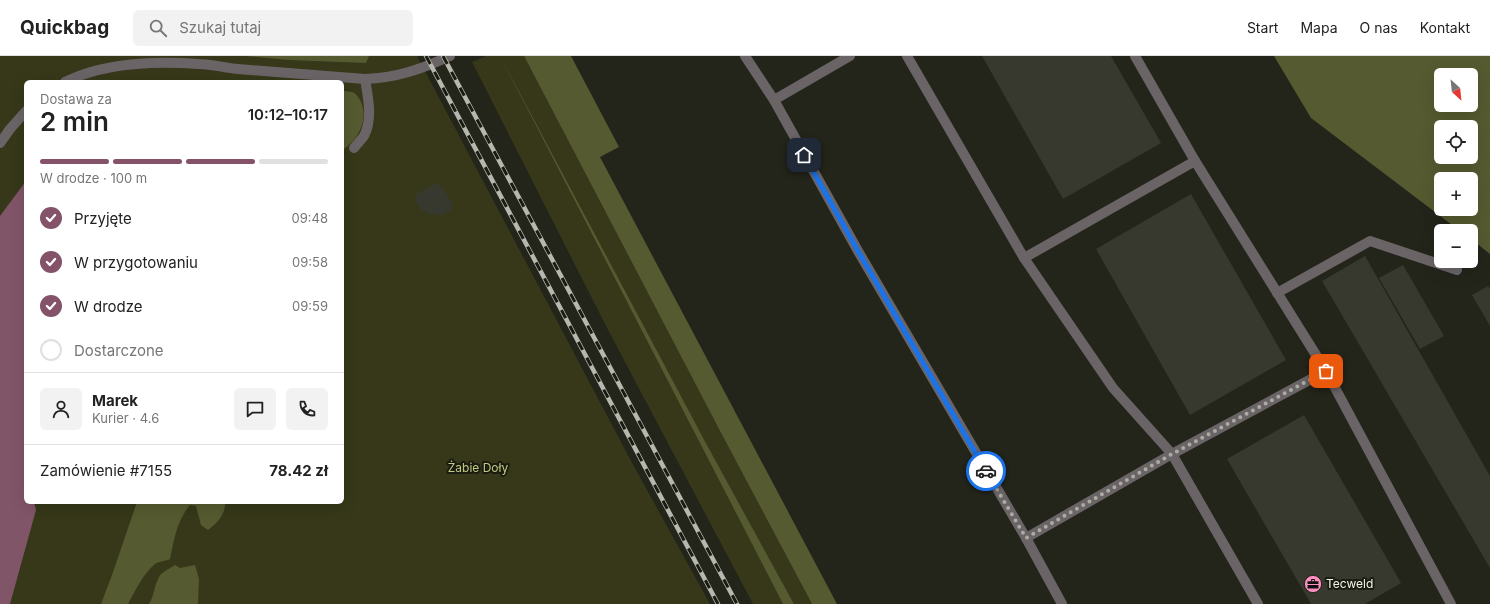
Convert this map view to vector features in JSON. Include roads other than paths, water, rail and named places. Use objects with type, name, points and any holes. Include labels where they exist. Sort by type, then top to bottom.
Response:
[{"type":"street","points":[[70,80],[90,71],[119,66],[161,63],[200,64],[365,79],[385,78],[409,73],[450,56]]},
{"type":"street","points":[[745,56],[774,100],[858,251],[1026,538],[1062,604]]},
{"type":"street","points":[[774,100],[850,56]]},
{"type":"street","points":[[907,56],[1024,258],[1113,388],[1172,454],[1258,604]]},
{"type":"street","points":[[1135,56],[1195,161],[1326,371],[1451,604]]},
{"type":"street","points":[[354,148],[363,136],[368,124],[368,103],[365,79]]},
{"type":"street","points":[[0,143],[24,112]]},
{"type":"street","points":[[1024,258],[1195,161]]},
{"type":"street","points":[[1277,293],[1370,241],[1457,270]]},
{"type":"street","points":[[1026,538],[1172,454],[1326,371]]},
{"type":"railway","points":[[426,56],[718,604]]},
{"type":"railway","points":[[443,56],[737,604]]},
{"type":"place","name":"Tecweld","points":[[1313,584]]},
{"type":"park label","name":"Żabie Doły","points":[[478,468]]}]
